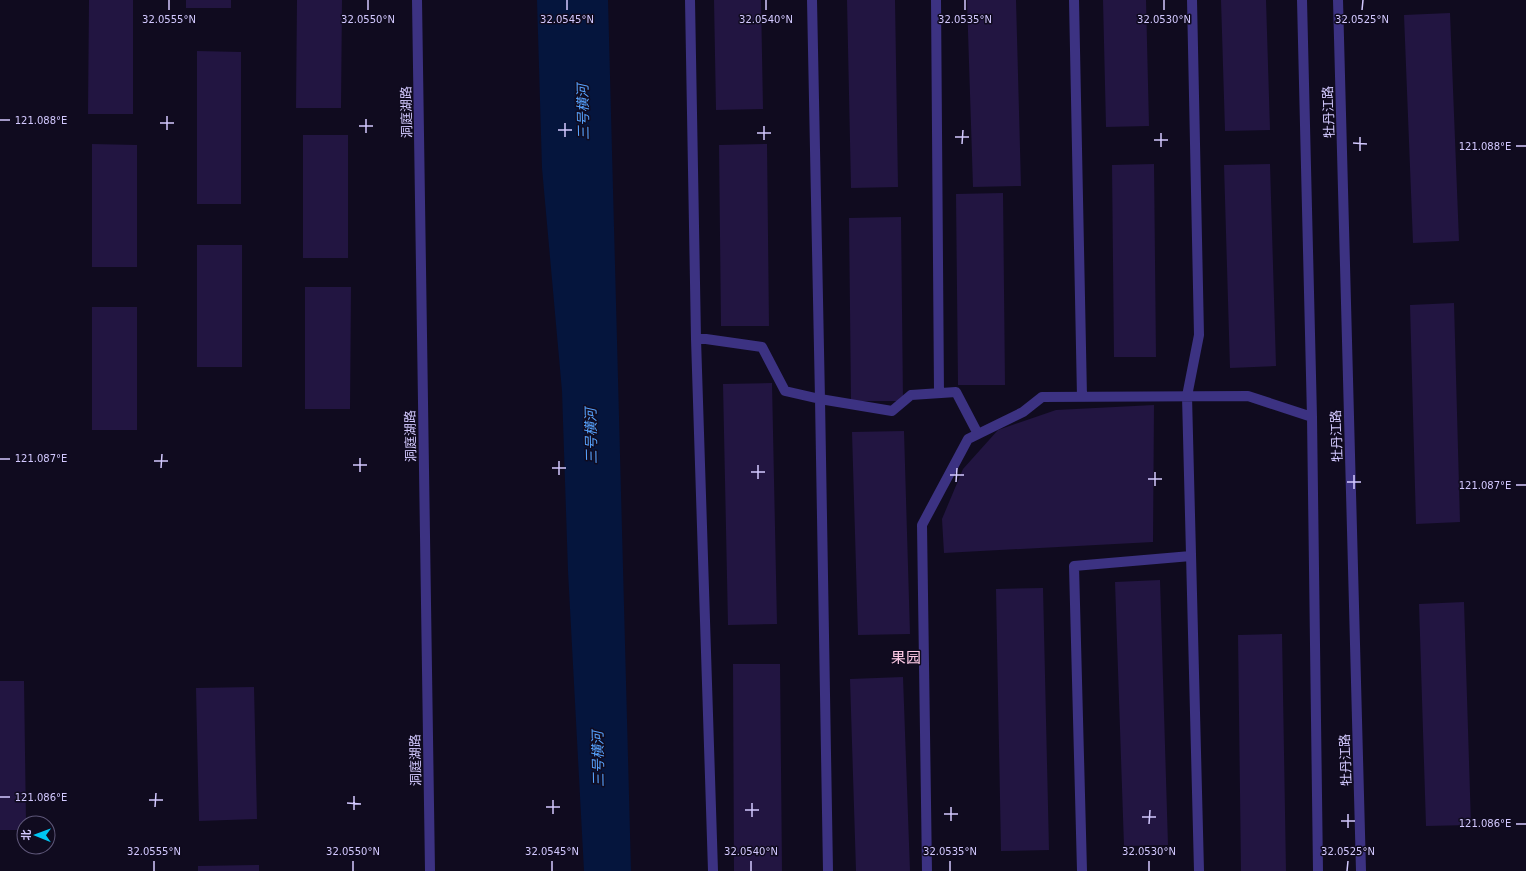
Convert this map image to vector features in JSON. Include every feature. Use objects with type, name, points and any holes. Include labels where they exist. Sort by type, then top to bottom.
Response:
[{"type":"street","name":"洞庭湖路","points":[[417,0],[430,871]]},
{"type":"street","points":[[690,0],[696,339],[713,871]]},
{"type":"street","points":[[812,0],[828,871]]},
{"type":"street","points":[[936,0],[939,393]]},
{"type":"street","points":[[1074,0],[1082,397]]},
{"type":"street","points":[[1192,0],[1199,335],[1187,396],[1199,871]]},
{"type":"street","name":"牡丹江路","points":[[1302,0],[1312,417],[1318,871]]},
{"type":"street","name":"牡丹江路","points":[[1338,0],[1361,871]]},
{"type":"street","points":[[696,339],[762,347],[785,391],[820,399],[892,411],[911,395],[956,392],[978,434]]},
{"type":"street","points":[[927,871],[922,525],[968,438],[1022,412],[1042,397],[1248,396],[1312,417]]},
{"type":"street","points":[[1082,871],[1074,566],[1191,556]]},
{"type":"water","name":"三号横河","points":[[537,0],[608,0],[631,871],[584,871],[568,571],[562,391],[542,168]]},
{"type":"building","points":[[89,0],[133,0],[133,114],[88,114]]},
{"type":"building","points":[[186,0],[231,0],[231,8],[186,8]]},
{"type":"building","points":[[297,0],[342,0],[341,108],[296,108]]},
{"type":"building","points":[[714,0],[761,0],[763,109],[716,110]]},
{"type":"building","points":[[847,0],[895,0],[898,187],[851,188]]},
{"type":"building","points":[[967,0],[1016,0],[1021,186],[973,187]]},
{"type":"building","points":[[1103,0],[1146,0],[1149,126],[1106,127]]},
{"type":"building","points":[[1221,0],[1266,0],[1270,130],[1225,131]]},
{"type":"building","points":[[1450,13],[1459,241],[1413,243],[1404,15]]},
{"type":"building","points":[[197,51],[241,52],[241,204],[197,204]]},
{"type":"building","points":[[303,135],[348,135],[348,258],[303,258]]},
{"type":"building","points":[[92,144],[137,145],[137,267],[92,267]]},
{"type":"building","points":[[767,144],[769,326],[721,326],[719,145]]},
{"type":"building","points":[[1154,164],[1156,357],[1114,357],[1112,165]]},
{"type":"building","points":[[1270,164],[1276,366],[1230,368],[1224,165]]},
{"type":"building","points":[[1003,193],[1005,385],[958,385],[956,194]]},
{"type":"building","points":[[901,217],[903,401],[851,401],[849,218]]},
{"type":"building","points":[[197,245],[242,245],[242,367],[197,367]]},
{"type":"building","points":[[305,287],[351,287],[350,409],[305,409]]},
{"type":"building","points":[[1454,303],[1460,522],[1416,524],[1410,305]]},
{"type":"building","points":[[92,307],[137,307],[137,430],[92,430]]},
{"type":"building","points":[[772,383],[777,624],[728,625],[723,384]]},
{"type":"building","points":[[1154,405],[1153,542],[944,553],[942,519],[963,469],[998,430],[1056,410]]},
{"type":"building","points":[[904,431],[910,634],[858,635],[852,432]]},
{"type":"building","points":[[1160,580],[1168,845],[1124,846],[1115,582]]},
{"type":"building","points":[[1043,588],[1049,850],[1001,851],[996,589]]},
{"type":"building","points":[[1464,602],[1471,825],[1426,826],[1419,604]]},
{"type":"building","points":[[1282,634],[1286,871],[1241,871],[1238,635]]},
{"type":"building","points":[[733,664],[780,664],[782,871],[734,871]]},
{"type":"building","points":[[903,677],[910,871],[856,871],[850,679]]},
{"type":"building","points":[[0,681],[24,681],[26,815],[16,815],[16,830],[0,830]]},
{"type":"building","points":[[254,687],[257,819],[199,821],[196,688]]},
{"type":"building","points":[[259,865],[259,871],[198,871],[198,866]]},
{"type":"district","name":"果园","points":[[906,658]]}]
